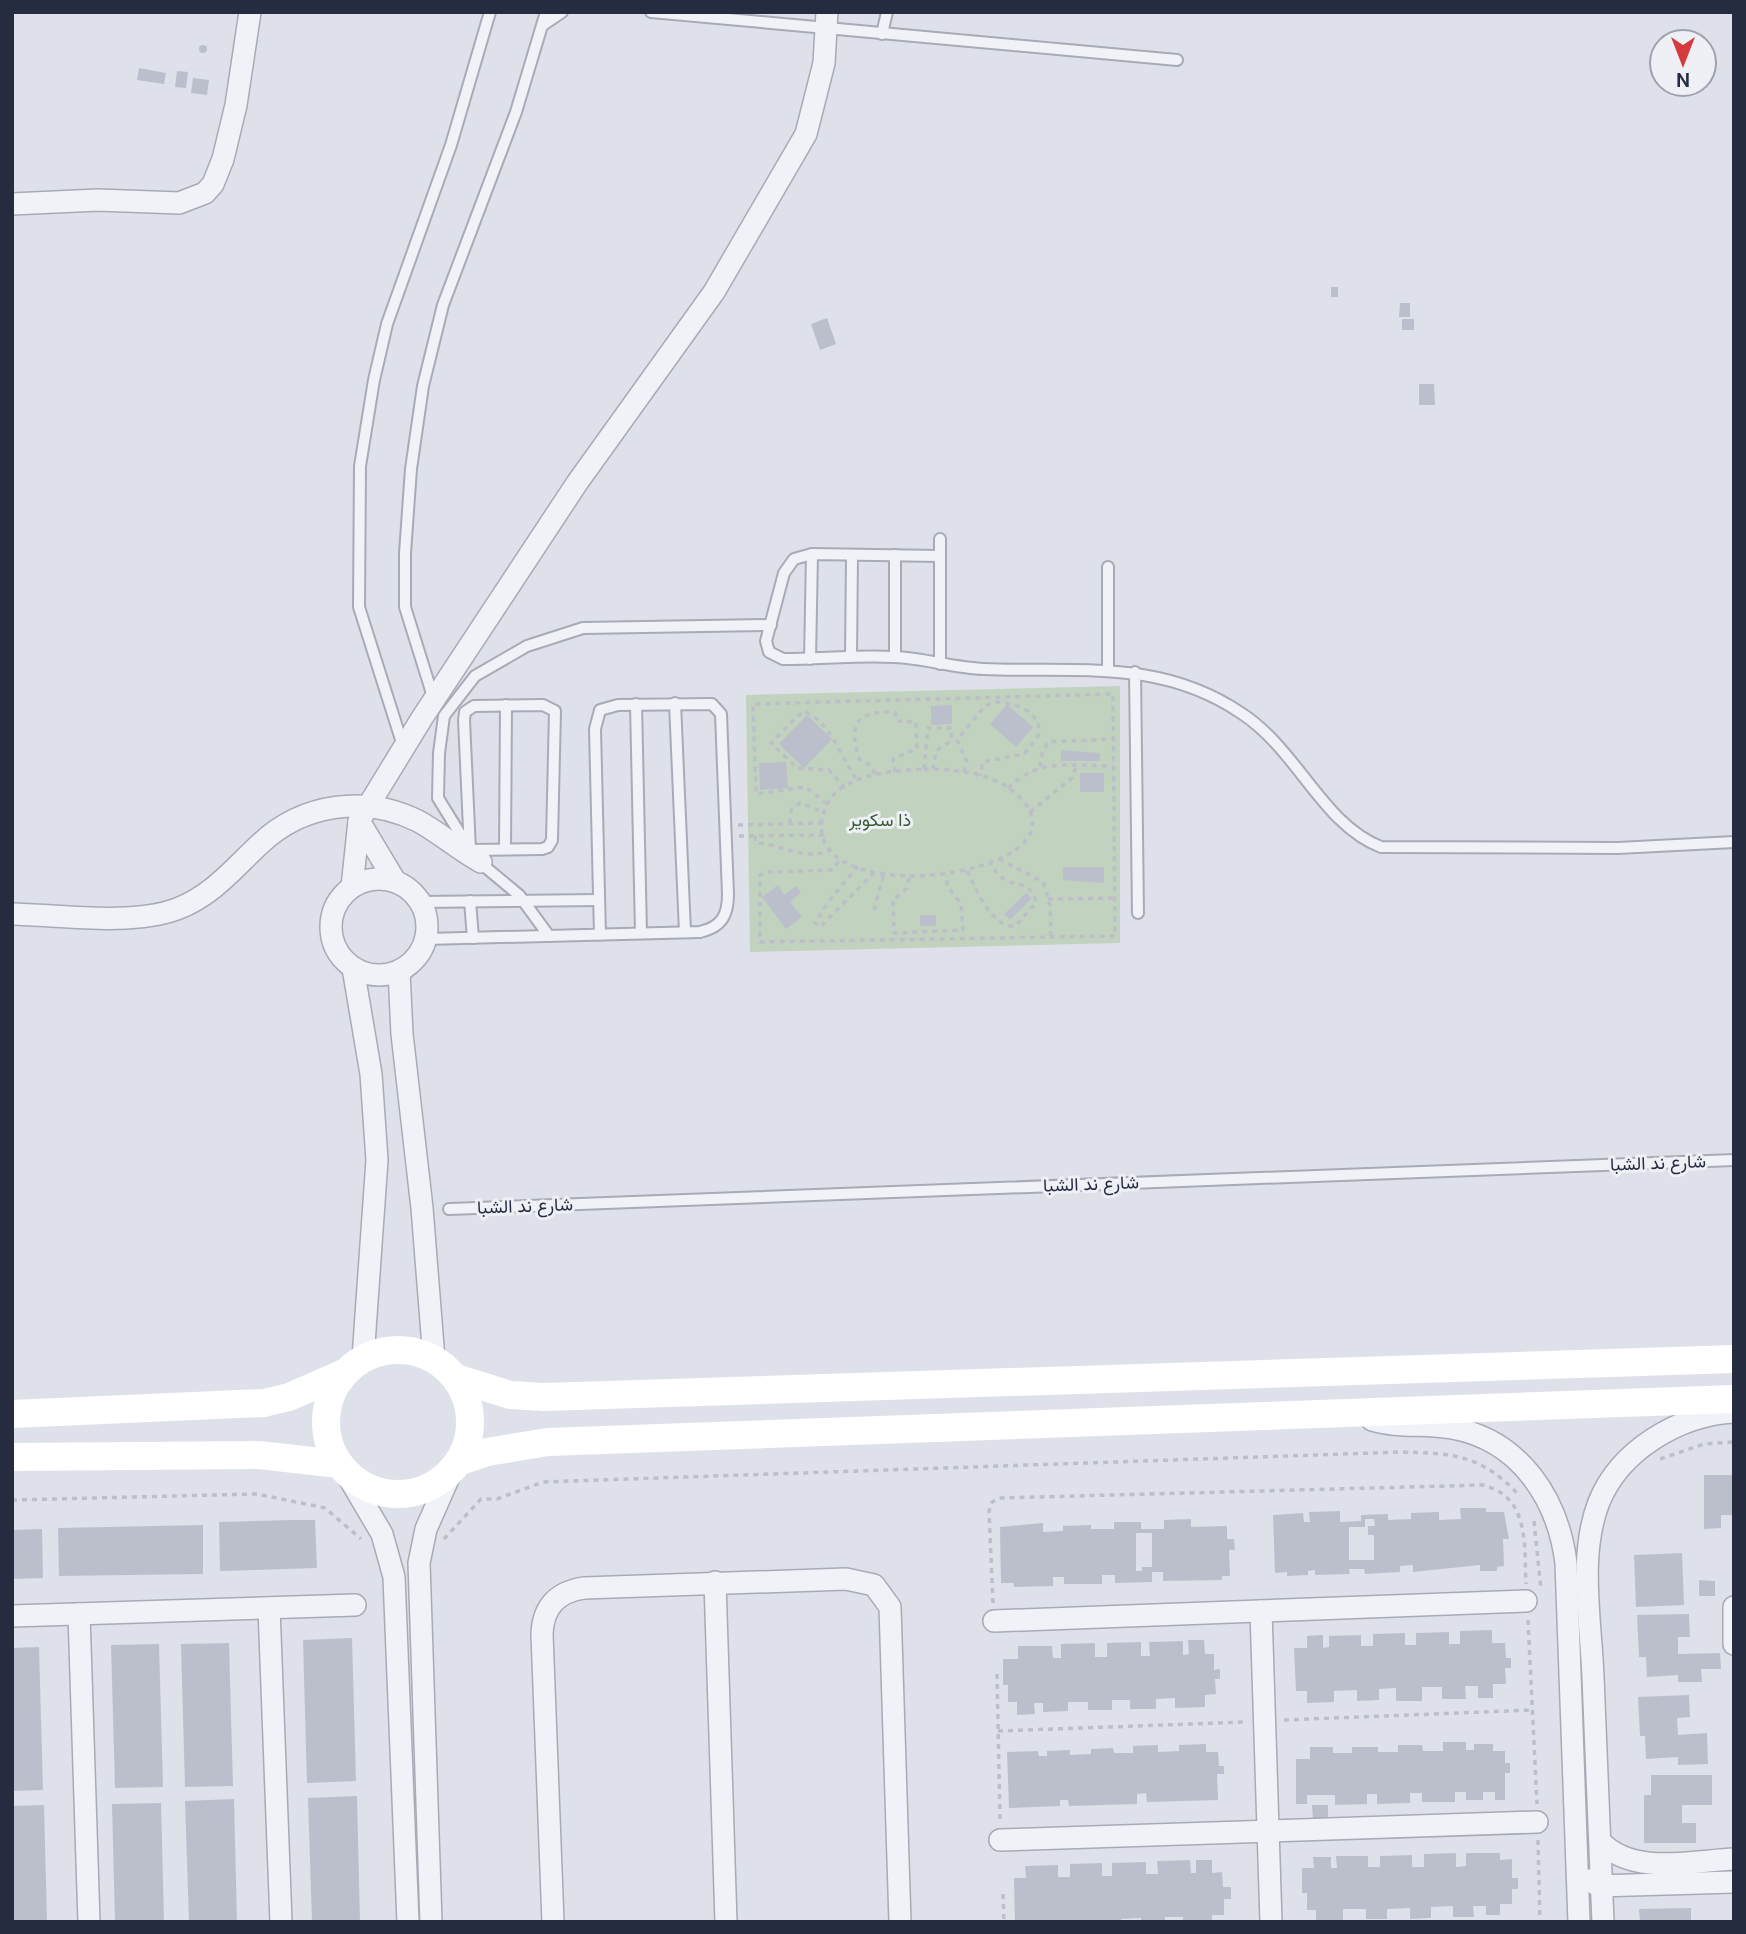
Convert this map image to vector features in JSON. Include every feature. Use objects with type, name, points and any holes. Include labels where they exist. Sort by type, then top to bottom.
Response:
[{"type":"main road","points":[[12,1415],[250,1405],[289,1397],[354,1365],[398,1349],[417,1352],[434,1359],[456,1378],[465,1394],[470,1429],[456,1465]]},
{"type":"main road","points":[[456,1378],[510,1395],[544,1397],[1734,1359]]},
{"type":"main road","points":[[354,1365],[334,1386],[325,1417],[328,1442],[343,1468],[362,1485],[381,1492],[401,1494],[430,1486],[456,1465],[487,1452],[548,1442],[1734,1399]]},
{"type":"main road","points":[[12,1457],[259,1455],[343,1468]]},
{"type":"street","points":[[240,12],[246,34]]},
{"type":"street","points":[[12,204],[177,194],[199,186],[211,169],[229,107],[236,96],[246,34],[250,25],[250,12]]},
{"type":"street","points":[[352,887],[363,813],[577,483],[714,292],[806,134],[824,63],[827,20]]},
{"type":"street","points":[[12,914],[142,917],[176,909],[221,884],[268,835],[296,818],[327,808],[363,813],[389,810],[421,823],[476,856]]},
{"type":"street","points":[[363,813],[395,881]]},
{"type":"street","points":[[353,968],[374,975],[399,971],[416,958],[426,940],[427,920],[414,893],[395,881],[373,879],[352,887],[337,903],[331,925],[335,946],[353,968],[370,1063],[377,1160],[354,1365]]},
{"type":"street","points":[[399,971],[402,1034],[422,1208],[434,1359]]},
{"type":"street","points":[[1343,1412],[1391,1425],[1466,1432],[1510,1454],[1537,1482],[1554,1512],[1564,1544],[1579,1922]]},
{"type":"street","points":[[1603,1922],[1589,1595],[1594,1519],[1608,1485],[1631,1456],[1685,1422],[1734,1412]]},
{"type":"street","points":[[431,1922],[418,1573],[426,1529],[456,1465]]},
{"type":"street","points":[[343,1468],[382,1534],[394,1577],[408,1922]]},
{"type":"street","points":[[553,1922],[542,1634],[548,1607],[558,1596],[584,1588],[715,1582],[861,1580],[874,1585],[884,1594],[892,1621],[900,1922]]},
{"type":"street","points":[[715,1582],[726,1922]]},
{"type":"street","points":[[994,1621],[1526,1601]]},
{"type":"street","points":[[12,1616],[355,1605]]},
{"type":"street","points":[[1734,1607],[1734,1644]]},
{"type":"street","points":[[269,1608],[281,1922]]},
{"type":"street","points":[[1262,1611],[1272,1922]]},
{"type":"street","points":[[79,1614],[89,1922]]},
{"type":"street","points":[[1575,1770],[1584,1784],[1589,1876],[1592,1883],[1601,1886],[1734,1882]]},
{"type":"street","points":[[1000,1840],[1537,1822]]},
{"type":"street","points":[[1600,1841],[1618,1856],[1640,1862],[1734,1859]]},
{"type":"lane","points":[[403,748],[359,607],[360,466],[374,380],[387,324],[455,132],[490,12]]},
{"type":"lane","points":[[434,700],[405,607],[405,553],[411,469],[423,386],[443,305],[516,112],[546,12]]},
{"type":"lane","points":[[543,26],[562,12]]},
{"type":"lane","points":[[652,12],[827,20],[882,34],[1177,60]]},
{"type":"lane","points":[[882,34],[887,12]]},
{"type":"lane","points":[[940,539],[940,664]]},
{"type":"lane","points":[[940,556],[812,554],[794,559],[786,568],[766,641],[773,656],[783,659],[895,657],[982,669],[1135,672],[1192,686],[1244,714],[1285,749],[1349,830],[1381,847],[1618,848],[1734,842]]},
{"type":"lane","points":[[810,659],[812,554]]},
{"type":"lane","points":[[851,657],[852,555]]},
{"type":"lane","points":[[895,555],[895,657]]},
{"type":"lane","points":[[1108,566],[1108,671]]},
{"type":"lane","points":[[549,936],[525,901],[476,856],[438,797],[439,752],[444,716],[475,676],[527,646],[583,628],[771,625]]},
{"type":"lane","points":[[1135,672],[1138,913]]},
{"type":"lane","points":[[676,703],[685,932]]},
{"type":"lane","points":[[636,704],[641,933]]},
{"type":"lane","points":[[426,940],[600,935],[711,930],[726,916],[728,906],[721,714],[712,704],[636,704],[608,706],[600,710],[596,719],[600,935]]},
{"type":"lane","points":[[505,849],[506,705]]},
{"type":"lane","points":[[548,705],[555,711],[556,716],[551,844],[542,849],[505,849],[476,856],[464,715],[474,706],[548,705]]},
{"type":"lane","points":[[420,902],[599,900]]},
{"type":"lane","points":[[470,901],[473,938]]},
{"type":"lane","name":"شارع ند الشبا","points":[[449,1209],[1734,1160]]},
{"type":"path","points":[[827,804],[806,787],[756,794],[754,704],[1113,695],[1115,936],[760,942],[760,875],[768,872],[832,870],[841,858]]},
{"type":"path","points":[[964,772],[967,762],[957,741],[980,711],[993,702],[1021,706],[1037,723],[1038,736],[1024,754],[983,762],[979,776]]},
{"type":"path","points":[[845,788],[829,771],[797,768],[771,743],[803,711],[833,735],[840,757],[857,780]]},
{"type":"path","points":[[876,774],[871,766],[859,759],[854,730],[857,722],[870,712],[895,712],[897,721],[916,722],[917,749],[893,759],[895,772]]},
{"type":"path","points":[[924,769],[928,728],[952,728],[951,741],[936,751],[933,769]]},
{"type":"path","points":[[1040,767],[1048,742],[1113,738]]},
{"type":"path","points":[[1030,812],[1072,778],[1076,766]]},
{"type":"path","points":[[1008,788],[1024,773],[1040,767],[1114,766]]},
{"type":"path","points":[[924,769],[964,772],[1008,788],[1026,803],[1030,812],[1027,836],[1012,853],[967,871],[909,877],[875,872],[841,858],[824,835],[822,823],[827,804],[845,788],[857,780],[876,774],[924,769]]},
{"type":"path","points":[[790,823],[791,810],[800,803],[824,812]]},
{"type":"path","points":[[738,825],[822,823]]},
{"type":"path","points":[[726,837],[824,835]]},
{"type":"path","points":[[755,836],[756,842],[774,844],[811,856],[832,849]]},
{"type":"path","points":[[999,859],[1040,879],[1048,899],[1051,937]]},
{"type":"path","points":[[967,871],[990,912],[1004,924],[1015,926],[1036,903],[1035,898],[1024,884],[998,875],[990,862]]},
{"type":"path","points":[[858,866],[815,923],[820,927],[875,872]]},
{"type":"path","points":[[874,910],[884,874]]},
{"type":"path","points":[[909,877],[907,888],[893,900],[894,933],[963,930],[960,900],[947,886],[947,875]]},
{"type":"path","points":[[1048,899],[1115,898]]},
{"type":"path","points":[[1654,1461],[1704,1444],[1734,1442]]},
{"type":"path","points":[[443,1540],[481,1499],[497,1499],[543,1482],[1296,1455],[1436,1453],[1462,1458],[1479,1462],[1524,1502]]},
{"type":"path","points":[[994,1621],[989,1511],[992,1502],[1001,1497],[1483,1485],[1502,1494],[1516,1508],[1522,1520],[1540,1922]]},
{"type":"path","points":[[12,1500],[257,1494],[325,1508],[367,1545]]},
{"type":"path","points":[[1533,1512],[1542,1596],[1567,1595]]},
{"type":"path","points":[[997,1674],[1000,1840]]},
{"type":"path","points":[[1003,1894],[1004,1922]]},
{"type":"green space","name":"ذا سكوير","points":[[1120,686],[1120,943],[750,952],[746,695]]},
{"type":"building","points":[[203,45],[207,49],[203,53],[199,49]]},
{"type":"building","points":[[139,68],[166,73],[164,84],[137,80]]},
{"type":"building","points":[[177,71],[188,72],[186,88],[175,87]]},
{"type":"building","points":[[193,78],[209,80],[207,95],[191,93]]},
{"type":"building","points":[[1331,287],[1338,287],[1338,297],[1331,297]]},
{"type":"building","points":[[1400,303],[1410,303],[1410,317],[1399,317]]},
{"type":"building","points":[[827,318],[836,344],[820,350],[811,324]]},
{"type":"building","points":[[1402,319],[1414,319],[1414,330],[1402,330]]},
{"type":"building","points":[[1419,384],[1434,384],[1435,405],[1419,405]]},
{"type":"building","points":[[1007,704],[1033,727],[1016,747],[990,724]]},
{"type":"building","points":[[952,705],[952,724],[931,725],[931,706]]},
{"type":"building","points":[[807,715],[832,739],[804,768],[779,744]]},
{"type":"building","points":[[1061,750],[1100,753],[1100,761],[1061,761]]},
{"type":"building","points":[[786,762],[788,788],[760,790],[759,763]]},
{"type":"building","points":[[1080,773],[1104,773],[1104,792],[1080,792]]},
{"type":"building","points":[[1063,867],[1104,867],[1104,883],[1063,880]]},
{"type":"building","points":[[778,885],[784,895],[796,886],[801,893],[790,902],[802,917],[786,929],[762,897]]},
{"type":"building","points":[[1026,893],[1032,898],[1010,920],[1004,914]]},
{"type":"building","points":[[920,915],[936,915],[936,926],[920,926]]},
{"type":"building","points":[[1704,1475],[1734,1475],[1734,1515],[1721,1515],[1721,1528],[1704,1529]]},
{"type":"building","points":[[1460,1508],[1486,1508],[1486,1512],[1504,1512],[1509,1539],[1503,1539],[1504,1566],[1497,1567],[1497,1571],[1480,1571],[1480,1565],[1413,1572],[1413,1565],[1400,1566],[1400,1572],[1365,1574],[1364,1569],[1349,1569],[1350,1574],[1315,1575],[1315,1570],[1308,1571],[1308,1575],[1287,1576],[1287,1572],[1275,1573],[1273,1515],[1303,1513],[1304,1522],[1310,1522],[1309,1512],[1340,1511],[1340,1522],[1361,1521],[1361,1515],[1388,1514],[1388,1520],[1411,1519],[1411,1513],[1439,1512],[1439,1520],[1461,1519]],"holes":[[[1365,1519],[1374,1519],[1375,1526],[1368,1526],[1368,1535],[1374,1535],[1374,1560],[1349,1560],[1349,1527],[1365,1527]]]},
{"type":"building","points":[[1191,1519],[1191,1527],[1227,1526],[1227,1539],[1234,1539],[1235,1550],[1229,1550],[1230,1576],[1222,1576],[1222,1580],[1163,1581],[1163,1572],[1152,1572],[1152,1582],[1115,1583],[1115,1575],[1102,1575],[1102,1584],[1064,1584],[1064,1577],[1053,1577],[1053,1586],[1014,1587],[1014,1583],[1001,1583],[1000,1527],[1043,1523],[1043,1532],[1063,1531],[1063,1526],[1091,1525],[1091,1529],[1114,1529],[1114,1522],[1141,1522],[1141,1529],[1164,1529],[1164,1520]],"holes":[[[1136,1533],[1152,1533],[1152,1567],[1142,1567],[1142,1571],[1136,1571]]]},
{"type":"building","points":[[315,1520],[317,1568],[220,1571],[219,1522]]},
{"type":"building","points":[[203,1525],[203,1574],[59,1576],[58,1528]]},
{"type":"building","points":[[42,1529],[43,1578],[12,1579],[12,1530]]},
{"type":"building","points":[[1682,1553],[1684,1605],[1636,1607],[1634,1555]]},
{"type":"building","points":[[1699,1580],[1715,1581],[1715,1596],[1699,1596]]},
{"type":"building","points":[[1689,1614],[1690,1637],[1678,1637],[1678,1654],[1720,1653],[1721,1669],[1701,1669],[1702,1682],[1678,1682],[1678,1675],[1647,1677],[1646,1657],[1639,1657],[1637,1615]]},
{"type":"building","points":[[1492,1630],[1492,1643],[1505,1643],[1506,1658],[1511,1658],[1511,1668],[1505,1668],[1506,1684],[1493,1684],[1493,1698],[1478,1698],[1478,1686],[1465,1686],[1466,1699],[1442,1699],[1442,1687],[1422,1687],[1422,1701],[1396,1701],[1396,1688],[1379,1689],[1379,1700],[1357,1701],[1357,1690],[1334,1691],[1334,1702],[1307,1703],[1307,1691],[1296,1691],[1294,1648],[1307,1648],[1307,1636],[1323,1635],[1323,1648],[1329,1647],[1329,1636],[1361,1635],[1361,1646],[1373,1646],[1373,1634],[1405,1633],[1405,1645],[1416,1645],[1416,1633],[1449,1632],[1449,1644],[1460,1644],[1460,1631]]},
{"type":"building","points":[[352,1638],[356,1781],[307,1783],[303,1640]]},
{"type":"building","points":[[1188,1640],[1204,1640],[1205,1654],[1214,1654],[1214,1670],[1220,1669],[1220,1679],[1215,1679],[1216,1694],[1205,1695],[1205,1707],[1175,1708],[1175,1698],[1156,1699],[1156,1709],[1130,1709],[1130,1700],[1112,1700],[1112,1710],[1088,1710],[1088,1702],[1068,1702],[1068,1711],[1043,1712],[1043,1703],[1034,1703],[1035,1714],[1017,1715],[1017,1702],[1008,1702],[1008,1685],[1003,1685],[1003,1659],[1018,1659],[1018,1646],[1052,1646],[1053,1658],[1061,1658],[1061,1644],[1095,1643],[1095,1657],[1107,1657],[1107,1643],[1141,1642],[1141,1656],[1150,1656],[1149,1642],[1183,1641],[1183,1655],[1189,1654]]},
{"type":"building","points":[[229,1643],[233,1786],[185,1787],[181,1644]]},
{"type":"building","points":[[159,1644],[163,1787],[115,1788],[111,1645]]},
{"type":"building","points":[[39,1647],[43,1790],[12,1791],[12,1648]]},
{"type":"building","points":[[1689,1695],[1690,1717],[1677,1718],[1678,1735],[1707,1733],[1708,1764],[1678,1765],[1678,1757],[1646,1759],[1645,1736],[1640,1736],[1638,1697]]},
{"type":"building","points":[[1443,1742],[1466,1742],[1466,1750],[1474,1750],[1474,1744],[1493,1744],[1493,1751],[1505,1751],[1505,1763],[1510,1763],[1510,1773],[1505,1773],[1505,1800],[1495,1800],[1495,1792],[1483,1792],[1483,1800],[1466,1800],[1466,1792],[1455,1792],[1455,1802],[1422,1802],[1422,1793],[1410,1793],[1410,1803],[1377,1804],[1377,1794],[1367,1794],[1367,1804],[1335,1805],[1335,1795],[1307,1795],[1307,1804],[1296,1804],[1296,1759],[1310,1759],[1310,1747],[1333,1747],[1333,1753],[1352,1753],[1352,1747],[1378,1747],[1378,1752],[1398,1752],[1398,1745],[1422,1745],[1423,1751],[1443,1751]]},
{"type":"building","points":[[1206,1744],[1206,1752],[1218,1752],[1219,1766],[1224,1766],[1224,1774],[1217,1774],[1218,1800],[1147,1802],[1146,1793],[1137,1794],[1137,1804],[1069,1806],[1068,1800],[1060,1800],[1060,1806],[1009,1808],[1007,1752],[1038,1751],[1039,1756],[1047,1756],[1047,1751],[1070,1750],[1070,1755],[1091,1754],[1091,1749],[1113,1748],[1114,1753],[1133,1753],[1133,1746],[1158,1745],[1158,1752],[1179,1751],[1179,1745]]},
{"type":"building","points":[[1651,1775],[1712,1775],[1712,1805],[1682,1805],[1682,1823],[1696,1823],[1696,1843],[1644,1843],[1644,1795],[1651,1795]]},
{"type":"building","points":[[357,1796],[360,1922],[312,1922],[308,1798]]},
{"type":"building","points":[[234,1799],[237,1922],[189,1922],[185,1801]]},
{"type":"building","points":[[161,1803],[164,1922],[115,1922],[112,1804]]},
{"type":"building","points":[[44,1805],[47,1922],[12,1922],[12,1806]]},
{"type":"building","points":[[1312,1805],[1328,1805],[1328,1819],[1313,1819]]},
{"type":"building","points":[[1456,1853],[1456,1867],[1466,1866],[1466,1853],[1500,1853],[1500,1860],[1512,1859],[1512,1878],[1518,1878],[1518,1889],[1512,1889],[1512,1904],[1500,1904],[1500,1915],[1486,1915],[1486,1906],[1473,1906],[1474,1917],[1453,1917],[1453,1906],[1431,1907],[1431,1918],[1410,1919],[1410,1908],[1387,1909],[1387,1919],[1366,1919],[1366,1909],[1343,1909],[1343,1921],[1316,1921],[1316,1910],[1307,1910],[1307,1893],[1302,1893],[1302,1868],[1314,1868],[1313,1857],[1331,1857],[1331,1868],[1337,1868],[1336,1856],[1368,1856],[1368,1867],[1380,1867],[1380,1856],[1412,1855],[1412,1867],[1424,1867],[1424,1854]]},
{"type":"building","points":[[1190,1860],[1191,1873],[1196,1873],[1196,1860],[1212,1860],[1212,1873],[1222,1872],[1223,1887],[1231,1887],[1231,1899],[1224,1899],[1224,1915],[1212,1915],[1212,1922],[1183,1922],[1183,1917],[1165,1917],[1165,1922],[1141,1922],[1141,1918],[1121,1919],[1121,1922],[1015,1922],[1014,1878],[1026,1878],[1025,1866],[1058,1865],[1058,1877],[1070,1877],[1070,1864],[1102,1863],[1102,1876],[1112,1876],[1112,1863],[1146,1862],[1146,1874],[1158,1874],[1157,1861]]},
{"type":"building","points":[[1691,1908],[1691,1922],[1640,1922],[1639,1909]]}]
